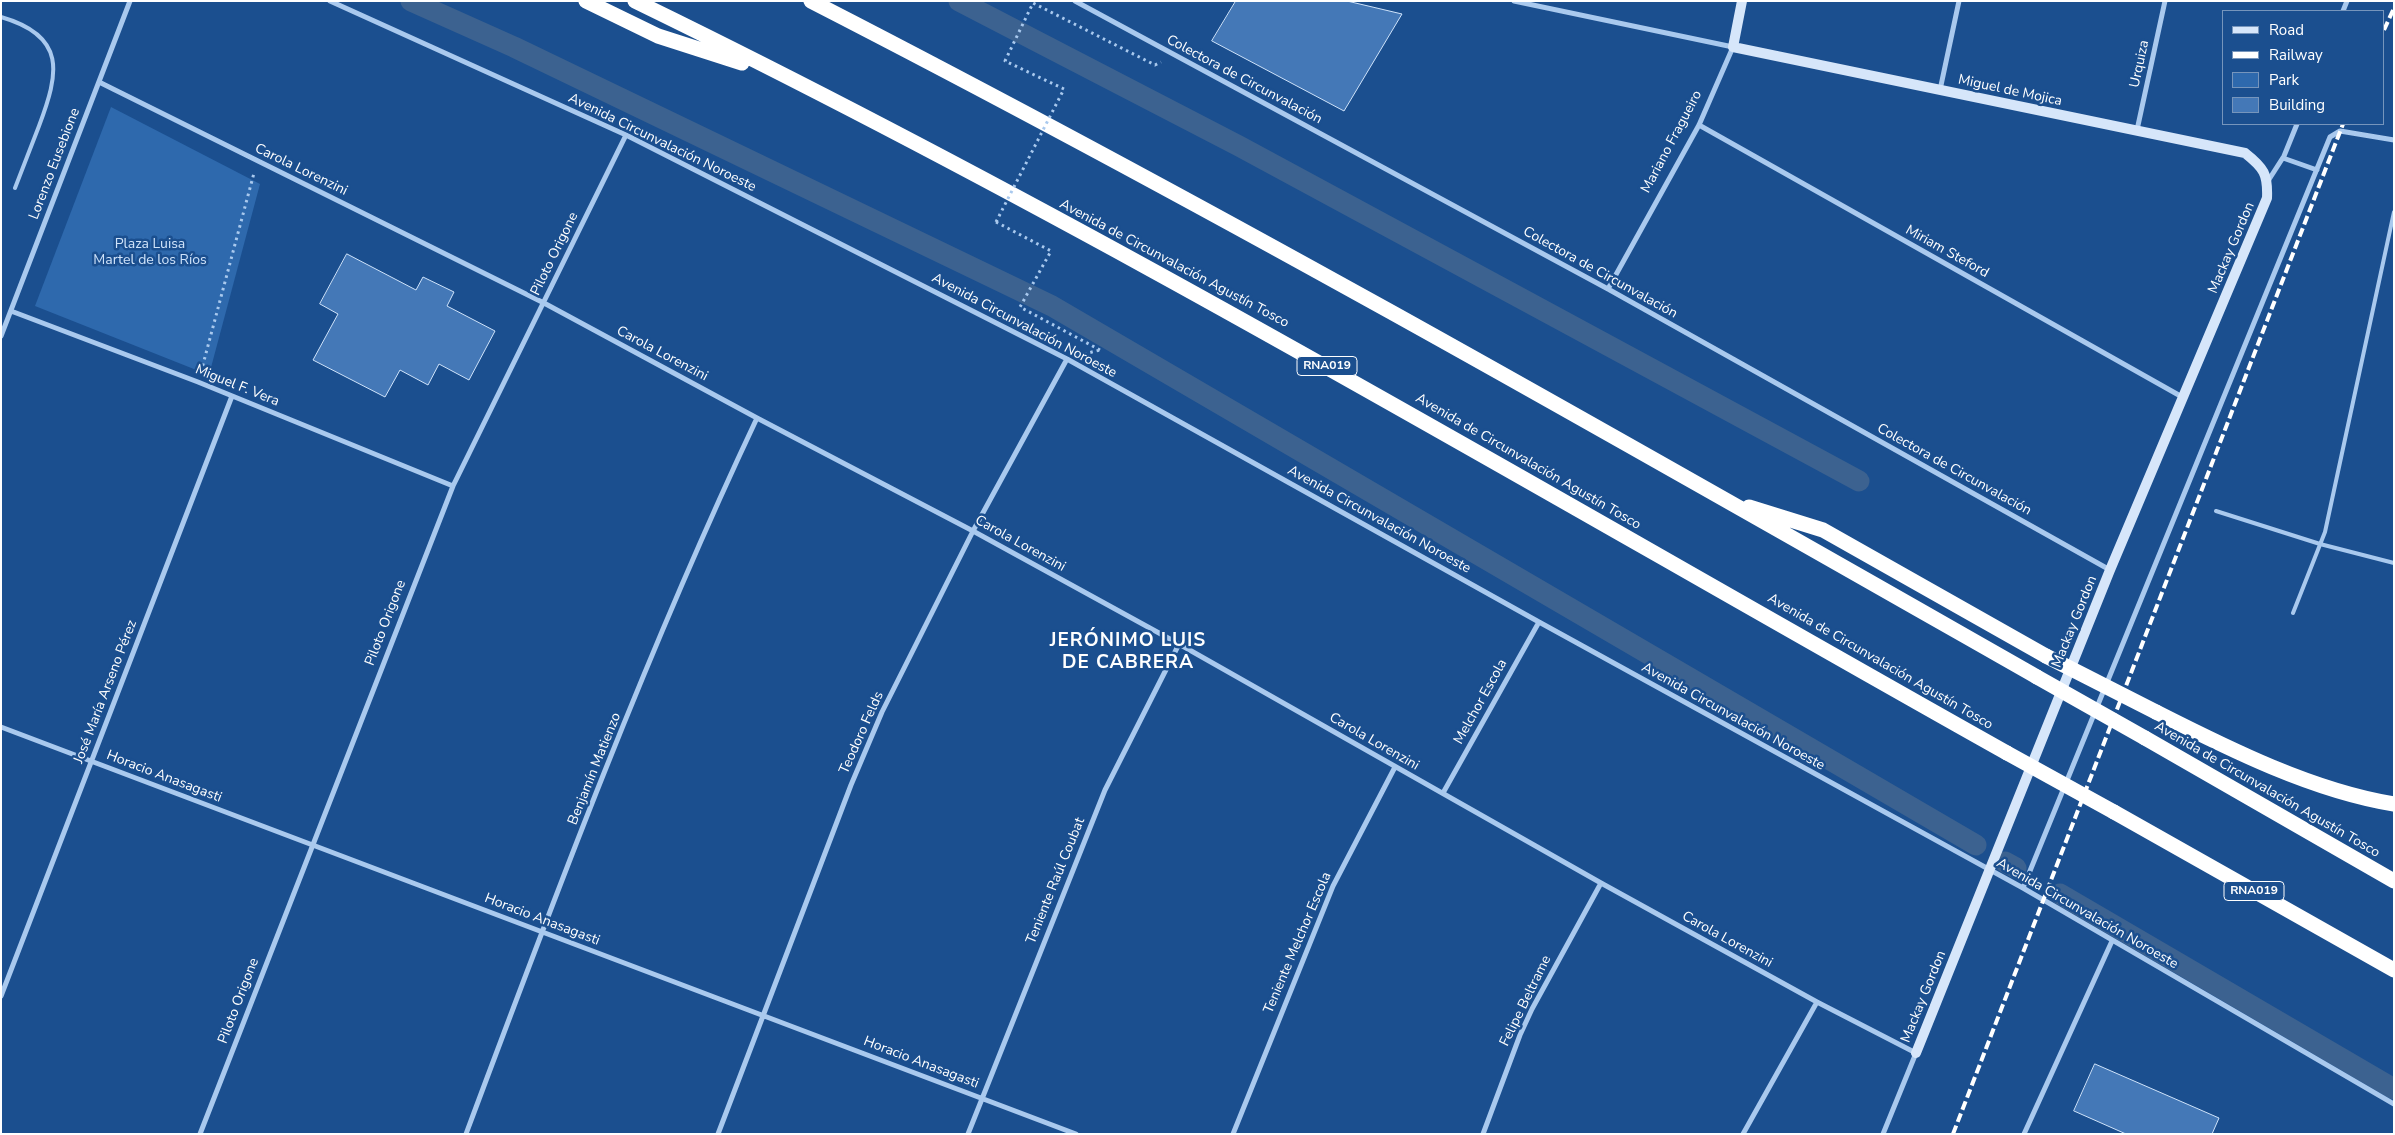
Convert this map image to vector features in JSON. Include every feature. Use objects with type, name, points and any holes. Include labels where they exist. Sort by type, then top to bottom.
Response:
[{"type":"highway","points":[[586,1],[658,36],[789,78]]},
{"type":"highway","name":"Avenida de Circunvalación Agustín Tosco","points":[[635,1],[789,78],[1278,339],[2007,753],[2394,970]]},
{"type":"highway","name":"Avenida de Circunvalación Agustín Tosco","points":[[811,1],[1110,157],[1483,363],[2145,738],[2394,882]]},
{"type":"highway","points":[[1720,498],[1823,530],[2046,656],[2156,712],[2287,772],[2341,791],[2394,804]]},
{"type":"highway","points":[[2370,957],[2394,978]]},
{"type":"main road","name":"Mariano Fragueiro","points":[[1733,47],[1742,1]]},
{"type":"main road","name":"Miguel de Mojica","points":[[1733,47],[2245,153],[2260,165],[2268,181]]},
{"type":"main road","name":"Mackay Gordon","points":[[1916,1053],[1991,872],[2110,570],[2267,198],[2268,181]]},
{"type":"street","name":"Lorenzo Eusebione","points":[[1,336],[130,1]]},
{"type":"street","name":"Avenida Circunvalación Noroeste","points":[[330,1],[626,135],[1067,359],[1539,622],[2023,888],[2394,1104]]},
{"type":"street","name":"Colectora de Circunvalación","points":[[1075,1],[1608,289],[2110,570]]},
{"type":"street","points":[[1514,1],[1733,47]]},
{"type":"street","points":[[1940,90],[1959,1]]},
{"type":"street","name":"Urquiza","points":[[2137,132],[2165,1]]},
{"type":"street","name":"Mariano Fragueiro","points":[[1608,289],[1699,125],[1733,47]]},
{"type":"street","name":"Carola Lorenzini","points":[[98,82],[544,303],[757,418],[973,531],[1179,644],[1600,883],[1817,1002],[1916,1053]]},
{"type":"street","name":"Miriam Steford","points":[[1699,125],[2184,398]]},
{"type":"street","name":"Mackay Gordon","points":[[2268,181],[2283,158],[2297,125]]},
{"type":"street","points":[[2023,888],[2330,137],[2340,131],[2394,140]]},
{"type":"street","name":"Piloto Origone","points":[[200,1134],[311,845],[453,486],[626,135]]},
{"type":"street","points":[[2283,158],[2317,170]]},
{"type":"street","name":"Miguel F. Vera","points":[[11,311],[198,382],[453,486]]},
{"type":"street","name":"Teodoro Felds","points":[[718,1134],[851,785],[882,712],[973,531],[1067,359]]},
{"type":"street","name":"José María Arseno Pérez","points":[[1,996],[232,396]]},
{"type":"street","name":"Benjamín Matienzo","points":[[466,1134],[541,932],[693,557],[757,418]]},
{"type":"street","name":"Melchor Escola","points":[[1443,793],[1539,622]]},
{"type":"street","name":"Teniente Raúl Coubat","points":[[968,1134],[1105,790],[1179,644]]},
{"type":"street","name":"Horacio Anasagasti","points":[[1,727],[1076,1134]]},
{"type":"street","name":"Teniente Melchor Escola","points":[[1233,1134],[1333,886],[1395,767]]},
{"type":"street","name":"Felipe Beltrame","points":[[1483,1134],[1524,1026],[1600,883]]},
{"type":"street","points":[[2024,1134],[2112,941]]},
{"type":"street","points":[[1744,1134],[1817,1002]]},
{"type":"street","name":"Mackay Gordon","points":[[1883,1134],[1916,1053]]},
{"type":"lane","points":[[1,17],[22,23],[40,36],[49,49],[54,63],[54,78],[50,96],[15,188]]},
{"type":"lane","points":[[2293,613],[2325,532],[2394,212]]},
{"type":"lane","points":[[2216,511],[2320,544],[2394,563]]},
{"type":"path","points":[[1100,350],[1020,307],[1051,251],[996,222],[1064,89],[1005,61],[1033,3],[1155,65]]},
{"type":"path","points":[[198,382],[257,161]]},
{"type":"green space","name":"Plaza Luisa Martel de los Ríos","points":[[111,107],[260,184],[209,375],[35,306]]},
{"type":"building","points":[[1236,1],[1347,1],[1402,14],[1344,111],[1212,41]]},
{"type":"building","points":[[347,254],[416,290],[423,277],[454,292],[447,306],[495,331],[469,380],[439,364],[428,385],[400,370],[385,397],[313,360],[338,314],[320,304]]},
{"type":"building","points":[[2095,1064],[2219,1118],[2212,1134],[2126,1134],[2074,1111]]},
{"type":"waterway","points":[[411,1],[514,47],[1052,306],[1976,845]]},
{"type":"waterway","points":[[959,1],[1239,146],[1859,481]]},
{"type":"waterway","points":[[2005,862],[2016,868]]},
{"type":"waterway","points":[[2060,894],[2394,1089]]},
{"type":"railway","points":[[2385,28],[2394,8]]},
{"type":"railway","points":[[1953,1134],[2343,125]]},
{"type":"district","name":"JERÓNIMO LUIS DE CABRERA","points":[[1128,652]]}]
